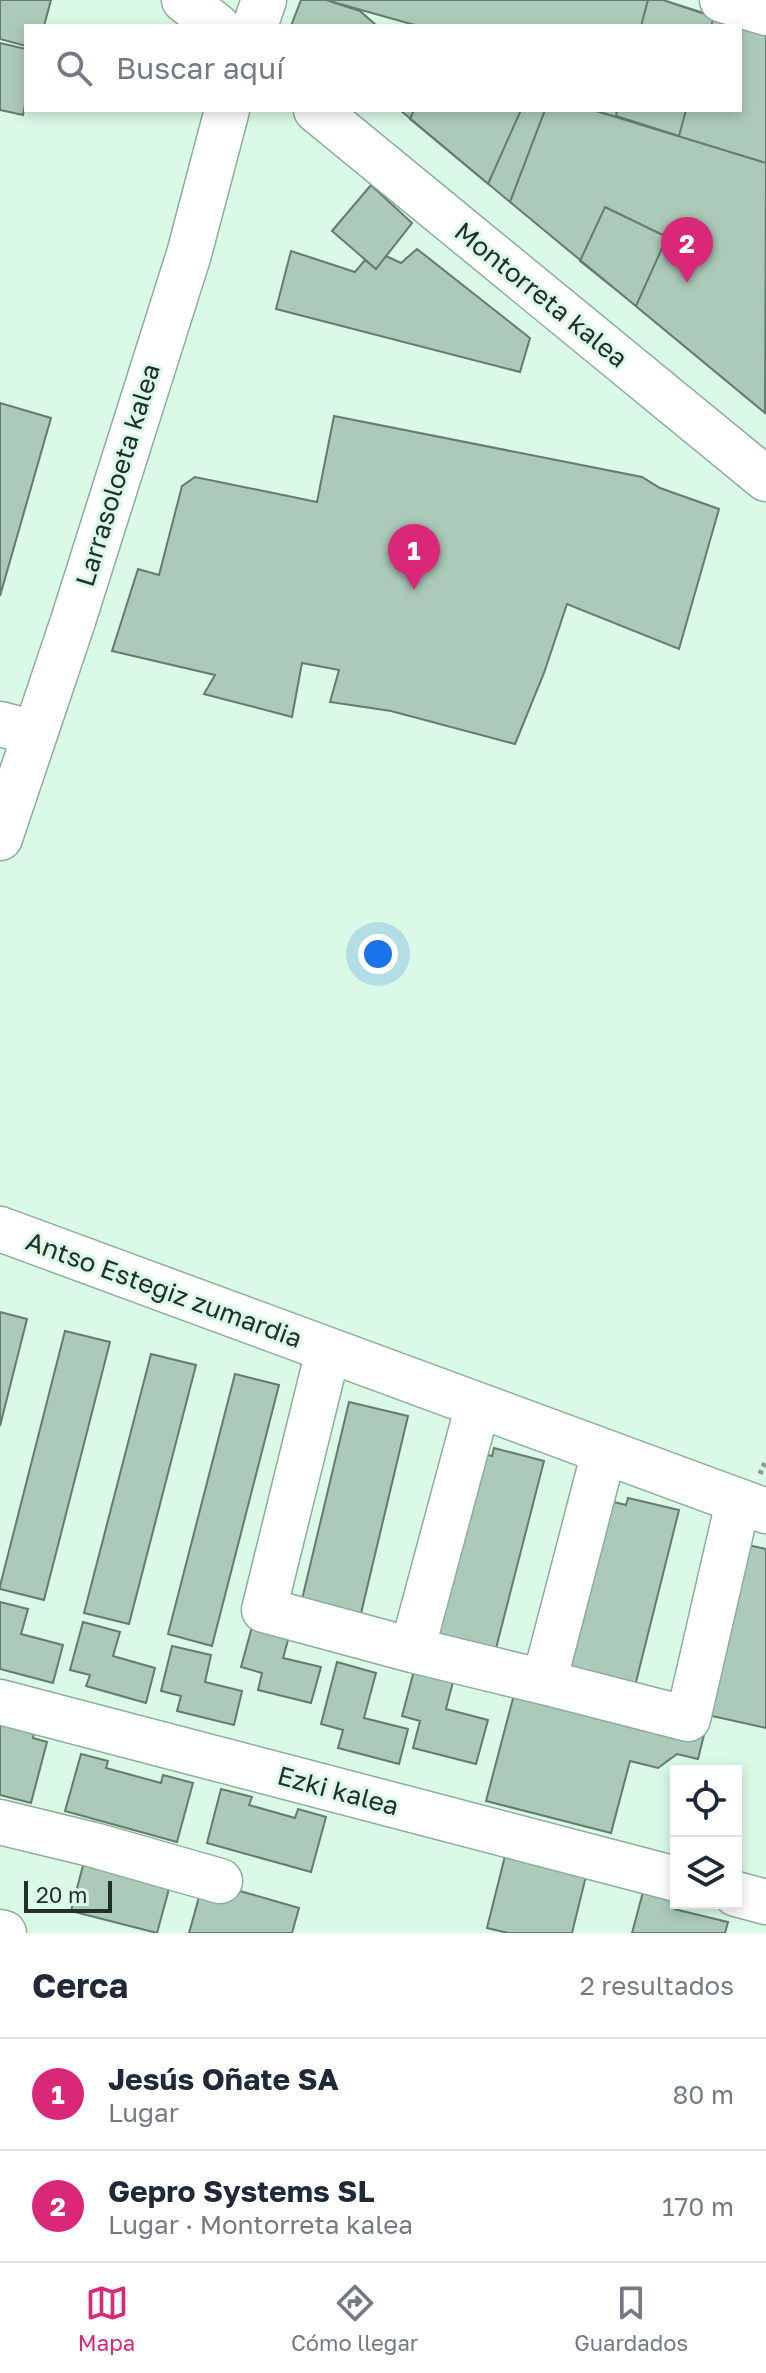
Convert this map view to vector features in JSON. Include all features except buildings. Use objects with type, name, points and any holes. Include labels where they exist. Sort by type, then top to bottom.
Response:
[{"type":"street","points":[[184,0],[214,24]]},
{"type":"street","points":[[256,24],[264,0]]},
{"type":"street","points":[[722,0],[766,13]]},
{"type":"street","name":"Larrasoloeta kalea","points":[[0,838],[18,728],[189,254],[226,112]]},
{"type":"street","name":"Montorreta kalea","points":[[318,112],[766,479]]},
{"type":"street","name":"Antso Estegiz zumardia","points":[[0,1229],[752,1506],[688,1719],[264,1610],[328,1351]]},
{"type":"street","points":[[412,1650],[478,1405]]},
{"type":"street","points":[[544,1682],[604,1452]]},
{"type":"street","name":"Ezki kalea","points":[[0,1702],[670,1877]]},
{"type":"street","points":[[0,1822],[220,1881]]},
{"type":"street","points":[[742,1896],[766,1902]]},
{"type":"place","name":"Gepro Systems SL","points":[[687,283]]},
{"type":"place","name":"Jesús Oñate SA","points":[[414,590]]}]
